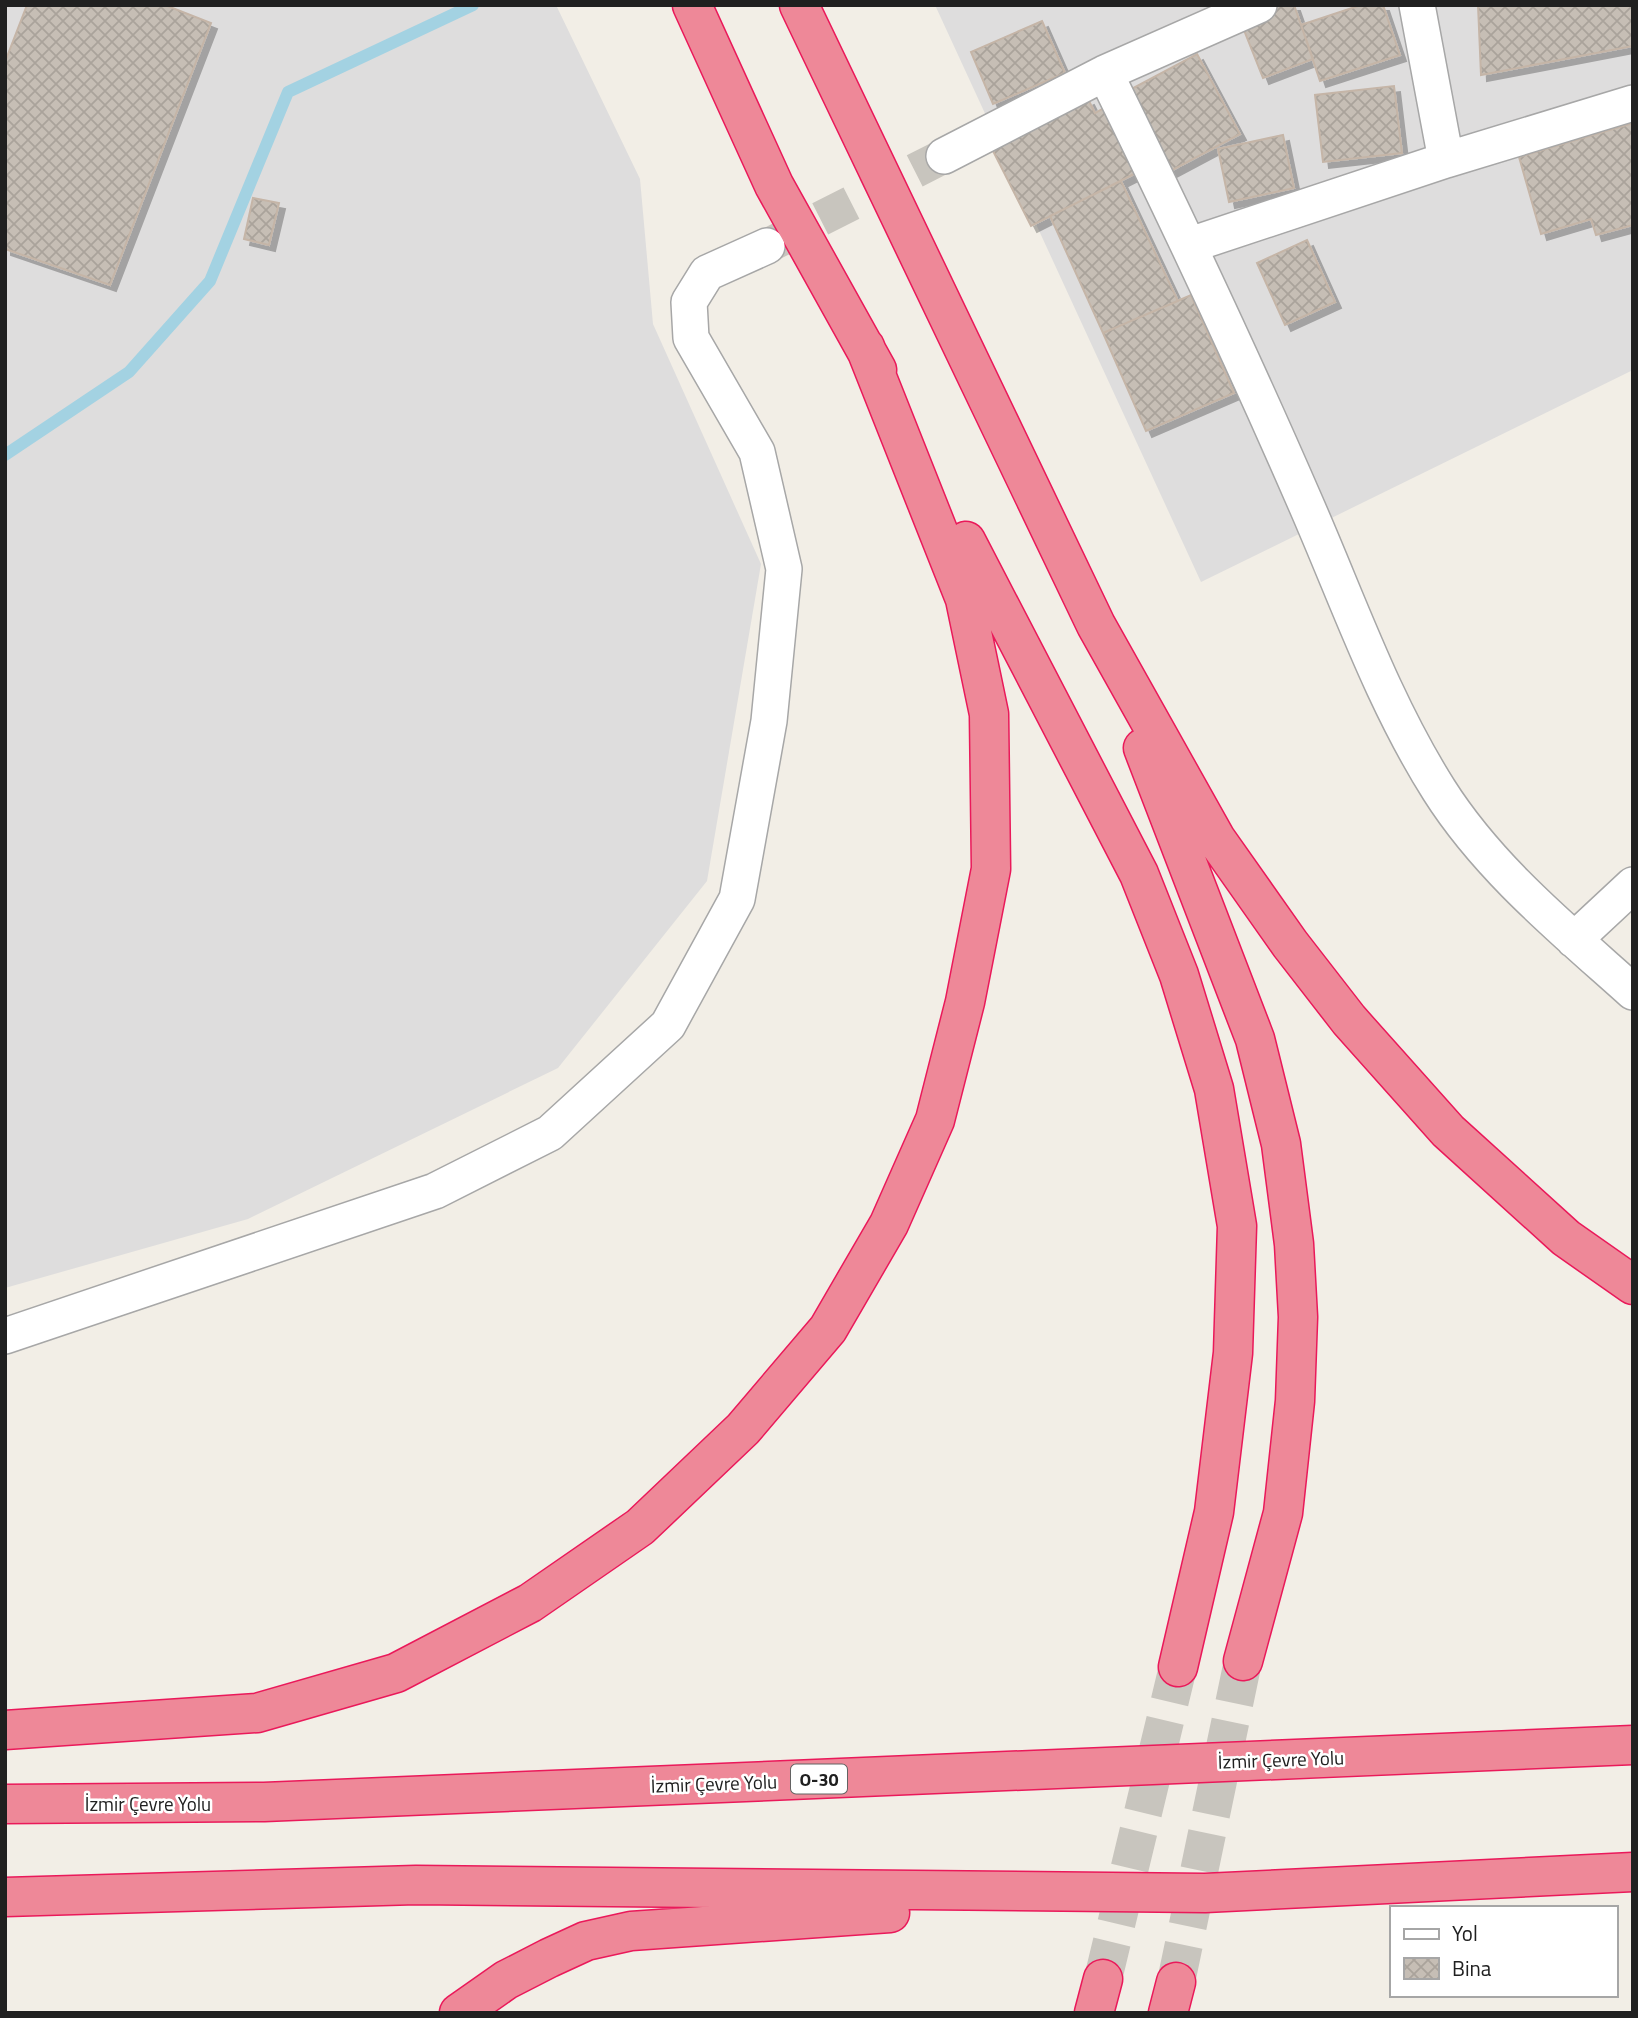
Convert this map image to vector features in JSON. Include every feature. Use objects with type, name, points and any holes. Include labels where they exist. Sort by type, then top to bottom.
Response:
[{"type":"highway","points":[[692,5],[774,185],[866,347],[1139,874],[1179,975],[1214,1089],[1237,1226],[1233,1353],[1214,1512],[1178,1667]]},
{"type":"highway","points":[[799,5],[1096,625],[1216,839],[1290,944],[1349,1020],[1448,1131],[1566,1238],[1633,1285]]},
{"type":"highway","points":[[5,1730],[257,1713],[396,1673],[530,1603],[640,1527],[743,1429],[828,1329],[889,1224],[935,1120],[965,1002],[991,869],[989,713],[965,599],[866,347]]},
{"type":"highway","points":[[1096,625],[1255,1039],[1281,1144],[1295,1256],[1298,1317],[1295,1401],[1283,1513],[1243,1661]]},
{"type":"highway","name":"İzmir Çevre Yolu","points":[[5,1804],[264,1802],[1633,1745]]},
{"type":"highway","points":[[459,2013],[506,1980],[549,1958],[586,1941],[631,1931],[1205,1893],[1633,1872]]},
{"type":"highway","points":[[5,1897],[416,1885],[1205,1893]]},
{"type":"street","points":[[944,156],[1105,73],[1259,5]]},
{"type":"street","points":[[1417,5],[1446,160]]},
{"type":"street","points":[[1105,73],[1190,245],[1306,503],[1385,693],[1440,791],[1489,857],[1574,940],[1633,992]]},
{"type":"street","points":[[1190,245],[1446,160],[1633,103]]},
{"type":"street","points":[[5,1336],[435,1191],[550,1133],[667,1025],[737,898],[769,721],[784,569],[757,452],[691,338],[689,302],[707,273],[767,246]]},
{"type":"street","points":[[1574,940],[1633,886]]},
{"type":"shaded area","points":[[5,5],[556,5],[640,179],[653,324],[761,564],[707,881],[558,1068],[248,1219],[5,1288]]},
{"type":"shaded area","points":[[935,5],[1633,5],[1633,370],[1201,582]]},
{"type":"building","points":[[27,5],[165,5],[211,23],[110,285],[5,249],[5,62]]},
{"type":"building","points":[[1276,5],[1294,5],[1313,59],[1263,78],[1240,20]]},
{"type":"building","points":[[1361,5],[1383,5],[1400,55],[1320,81],[1301,25]]},
{"type":"building","points":[[1478,5],[1633,5],[1633,46],[1481,75]]},
{"type":"building","points":[[1042,21],[1065,73],[993,104],[971,52]]},
{"type":"building","points":[[1197,54],[1240,134],[1167,173],[1124,93]]},
{"type":"building","points":[[1394,86],[1402,153],[1323,162],[1315,95]]},
{"type":"building","points":[[1088,99],[1095,113],[1113,103],[1146,168],[1031,226],[991,147]]},
{"type":"building","points":[[1633,123],[1633,225],[1596,235],[1591,219],[1541,234],[1519,157]]},
{"type":"building","points":[[1283,135],[1294,188],[1229,202],[1218,149]]},
{"type":"building","points":[[1121,181],[1178,301],[1103,333],[1050,216]]},
{"type":"building","points":[[253,198],[279,203],[269,245],[244,239]]},
{"type":"building","points":[[1307,240],[1335,302],[1285,325],[1257,263]]},
{"type":"building","points":[[1191,295],[1234,393],[1146,431],[1103,333]]},
{"type":"waterway","points":[[5,455],[129,372],[210,281],[288,92],[473,5]]},
{"type":"tunnel","points":[[773,243],[944,156]]},
{"type":"tunnel","points":[[1176,1982],[1243,1661]]},
{"type":"tunnel","points":[[1103,1979],[1178,1667]]}]
